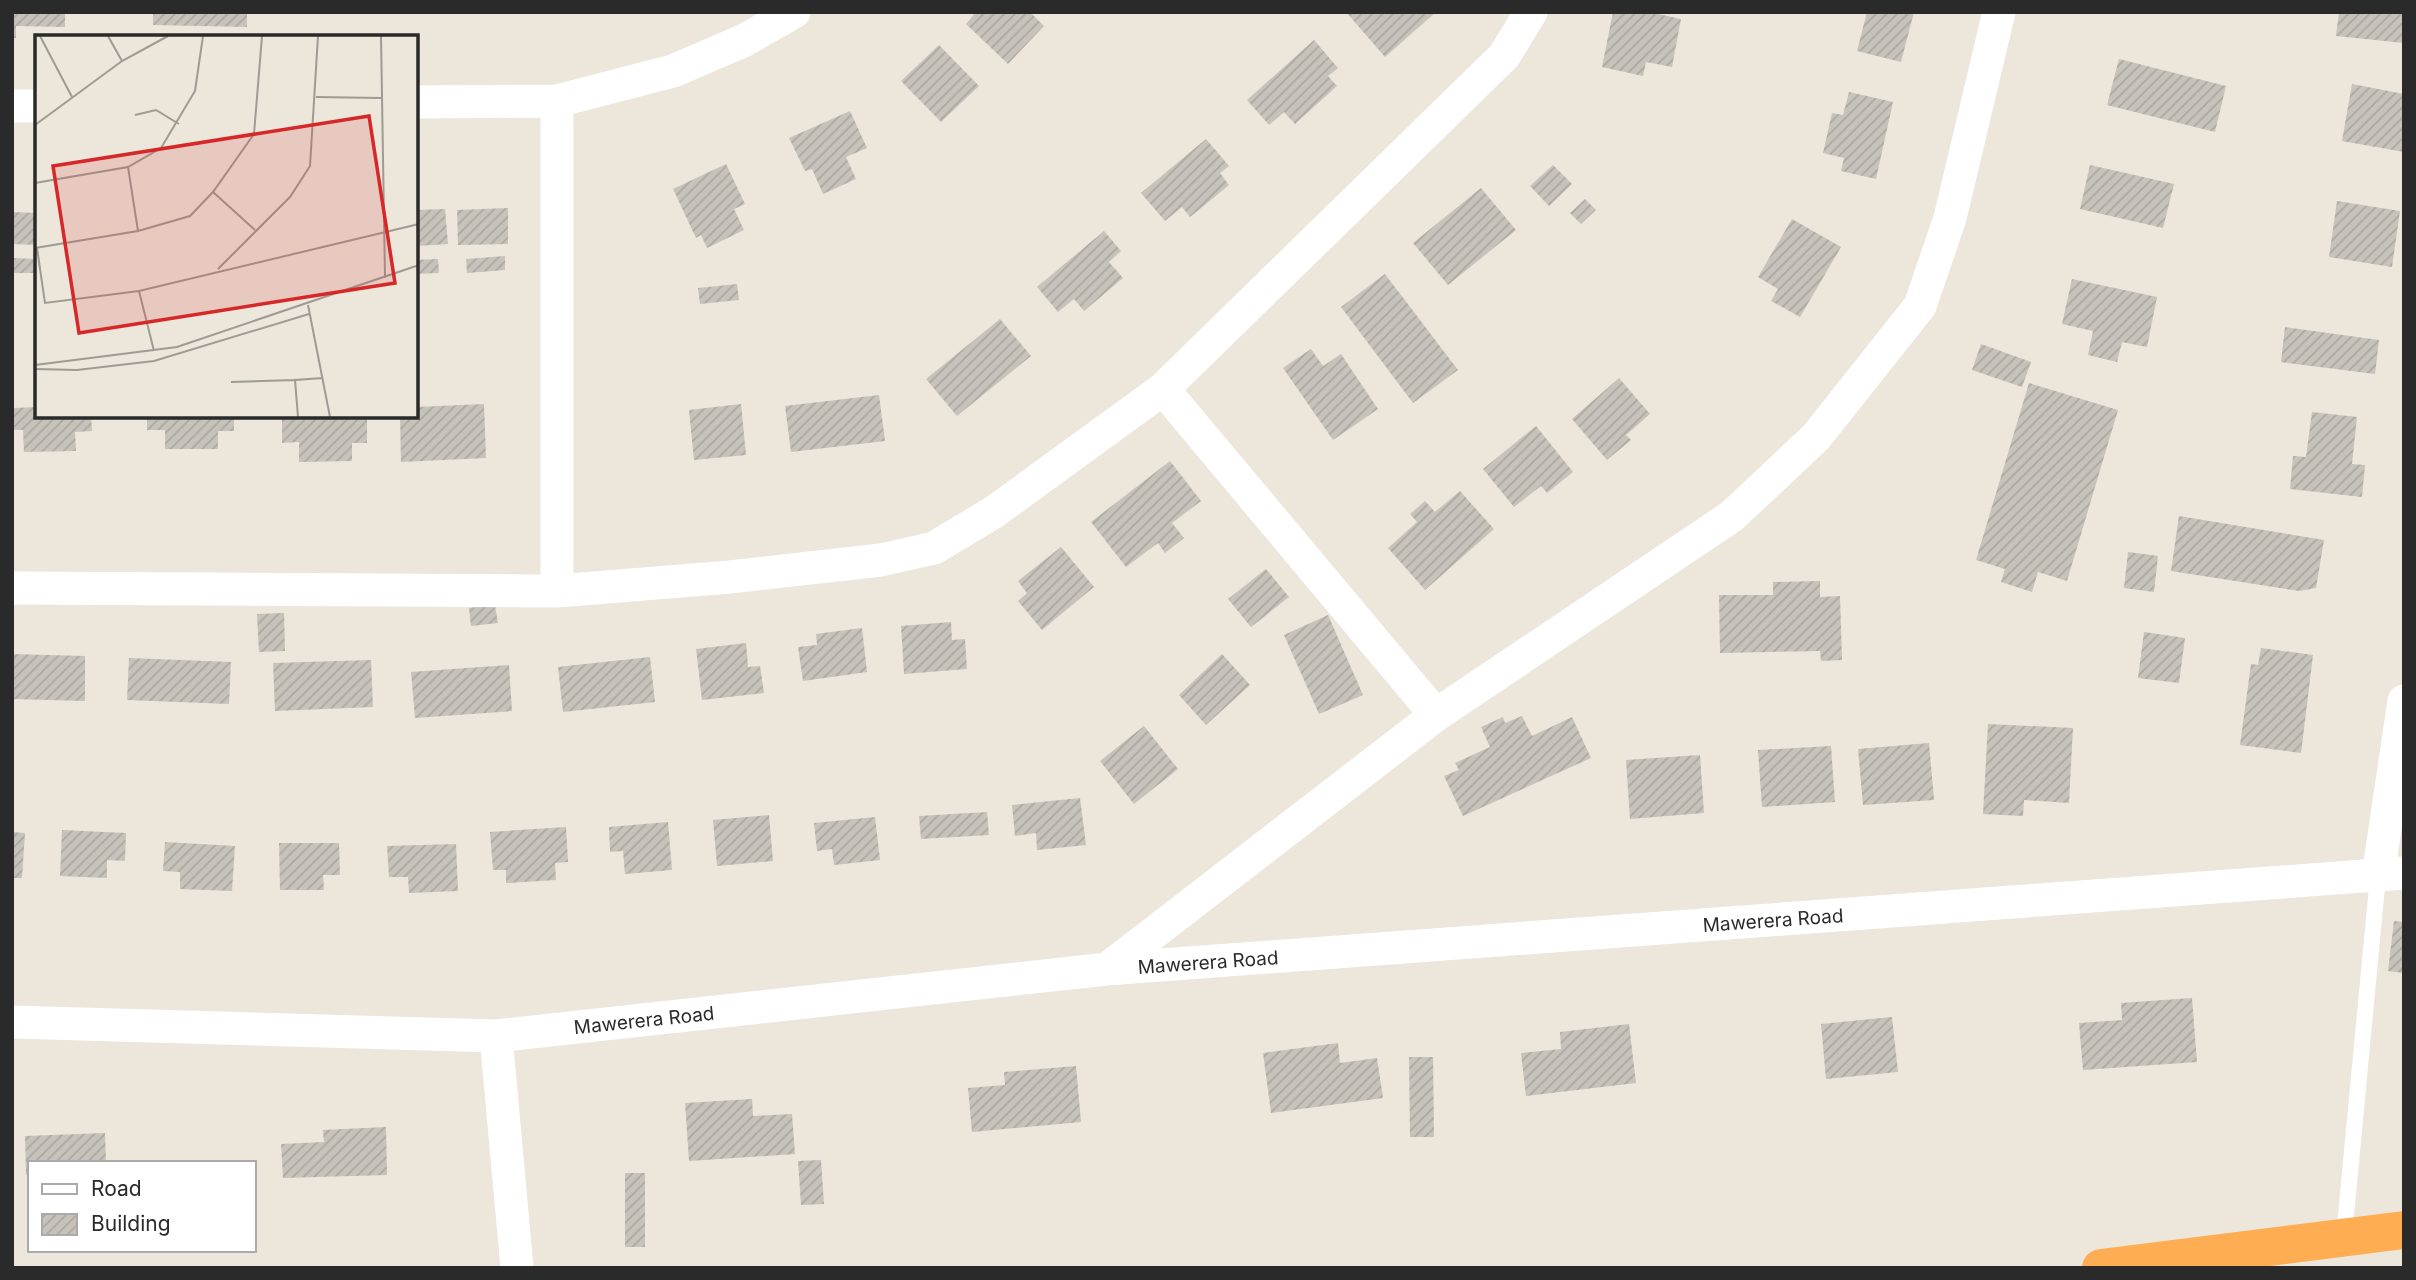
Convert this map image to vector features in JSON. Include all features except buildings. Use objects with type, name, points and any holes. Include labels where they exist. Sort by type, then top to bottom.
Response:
[{"type":"highway","points":[[2101,1268],[2404,1230]]},
{"type":"street","points":[[418,102],[557,101],[673,71],[745,40],[794,12]]},
{"type":"street","points":[[12,588],[557,591],[840,565],[881,560],[934,548],[994,512],[1163,389],[1504,56],[1531,12]]},
{"type":"street","points":[[1107,969],[1436,716],[1731,516],[1816,437],[1920,306],[1950,218],[1999,12]]},
{"type":"street","points":[[557,101],[557,591]]},
{"type":"street","points":[[12,106],[35,106]]},
{"type":"street","points":[[1163,389],[1436,716]]},
{"type":"street","points":[[2391,874],[2404,701]]},
{"type":"street","name":"Mawerera Road","points":[[12,1022],[496,1036],[1107,969],[2391,874]]},
{"type":"street","points":[[496,1036],[517,1268]]},
{"type":"lane","points":[[2344,1236],[2391,874]]}]
